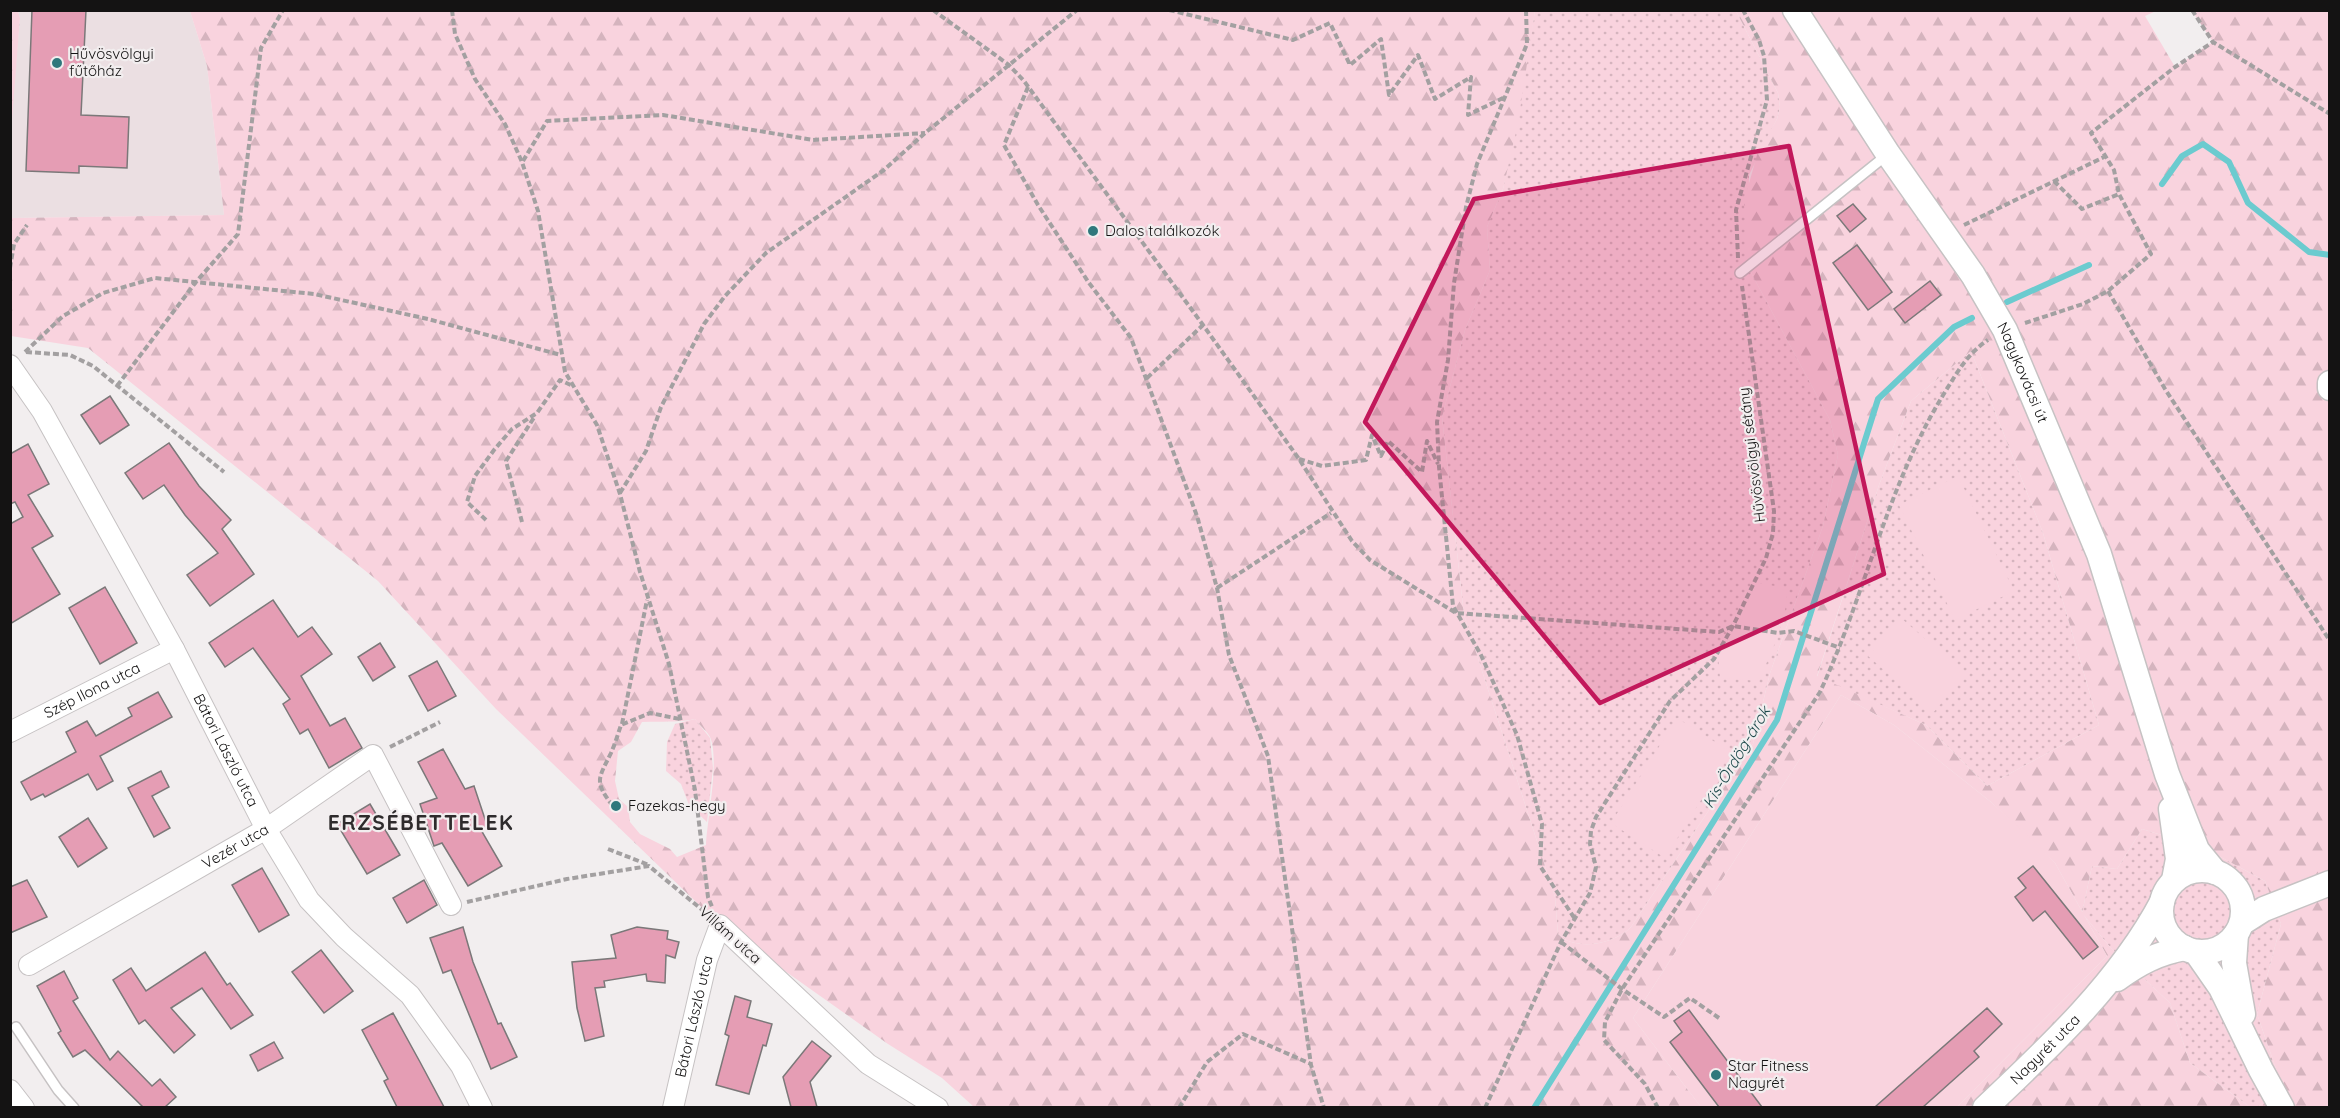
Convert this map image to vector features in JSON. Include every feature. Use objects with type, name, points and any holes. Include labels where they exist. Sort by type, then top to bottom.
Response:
[{"type":"street","name":"Nagykovácsi út","points":[[1796,10],[1888,154],[1992,304],[1997,334],[2099,554],[2167,774],[2197,850],[2215,872]]},
{"type":"street","name":"Bátori László utca","points":[[17,364],[174,649],[266,829],[309,900],[344,937],[410,995],[461,1066],[482,1107]]},
{"type":"street","points":[[2330,383],[2330,388]]},
{"type":"street","name":"Szép Ilona utca","points":[[10,732],[174,649]]},
{"type":"street","points":[[373,755],[452,905]]},
{"type":"street","name":"Vezér utca","points":[[29,965],[266,829],[373,755]]},
{"type":"street","name":"Nagykovácsi út","points":[[2167,774],[2178,859],[2174,880]]},
{"type":"street","points":[[2282,1107],[2261,1070],[2247,1037],[2221,988],[2191,950],[2168,934],[2162,922],[2162,902],[2174,880],[2198,870],[2215,872],[2236,887],[2256,891],[2307,890]]},
{"type":"street","points":[[2191,950],[2213,951],[2226,945],[2239,928],[2264,909],[2330,882]]},
{"type":"street","points":[[2236,887],[2243,907],[2234,963],[2247,1037]]},
{"type":"street","name":"Nagyrét utca","points":[[1985,1107],[2103,989],[2148,928],[2162,902]]},
{"type":"street","name":"Bátori László utca","points":[[674,1107],[707,960],[720,925]]},
{"type":"street","name":"Villám utca","points":[[720,925],[868,1064],[938,1107]]},
{"type":"street","name":"Nagyrét utca","points":[[2103,989],[2136,965],[2163,952],[2191,950]]},
{"type":"street","points":[[10,1090],[24,1107]]},
{"type":"lane","points":[[1740,273],[1888,154]]},
{"type":"lane","points":[[16,1027],[58,1090],[74,1107]]},
{"type":"path","points":[[117,386],[196,282],[238,234],[261,48],[283,10]]},
{"type":"path","points":[[452,10],[455,33],[476,80],[505,124],[522,162],[538,211],[565,372],[597,425],[620,494],[669,664],[695,790],[708,897],[720,925]]},
{"type":"path","points":[[933,10],[1009,65],[1028,86],[1299,459],[1331,513],[1370,561],[1456,613],[1719,632],[1733,626],[1778,633],[1794,631],[1840,648]]},
{"type":"path","points":[[620,494],[646,451],[661,407],[704,324],[725,296],[766,254],[884,170],[925,133],[1077,10]]},
{"type":"path","points":[[1168,10],[1293,40],[1330,23],[1350,65],[1381,39],[1389,95],[1418,55],[1434,99],[1471,77],[1468,115],[1506,97]]},
{"type":"path","points":[[1526,10],[1527,44],[1477,164],[1466,207],[1454,283],[1448,360],[1437,422],[1439,467],[1451,592],[1456,613],[1481,655],[1517,735],[1542,824],[1540,866],[1575,919]]},
{"type":"path","name":"Hűvösvölgyi sétány","points":[[1485,1107],[1561,942],[1595,880],[1596,867],[1590,844],[1591,831],[1596,817],[1670,701],[1714,659],[1766,558],[1773,533],[1774,511],[1740,273],[1736,210],[1745,171],[1767,100],[1767,76],[1759,40],[1743,10]]},
{"type":"path","points":[[2192,10],[2213,42],[2330,114]]},
{"type":"path","points":[[1658,1107],[1645,1084],[1604,1040],[1605,1022],[1622,989],[1820,692],[1840,648],[1906,464],[1925,425],[1971,351],[1997,334],[2083,304],[2108,291],[2151,254],[2119,194],[2114,170],[2091,133],[2175,67],[2213,42]]},
{"type":"path","points":[[1028,86],[1004,145],[1038,205],[1089,283],[1131,338],[1197,516],[1217,588],[1229,654],[1268,756],[1311,1065],[1324,1107]]},
{"type":"path","points":[[522,162],[547,121],[663,115],[813,140],[925,133]]},
{"type":"path","points":[[1945,236],[2104,157]]},
{"type":"path","points":[[2053,181],[2082,209],[2119,194]]},
{"type":"path","points":[[10,268],[15,244],[27,225]]},
{"type":"path","points":[[17,364],[63,316],[103,293],[155,278],[314,294],[428,319],[561,355]]},
{"type":"path","points":[[2108,291],[2165,389],[2330,641]]},
{"type":"path","points":[[1147,378],[1203,325]]},
{"type":"path","points":[[17,364],[70,355],[93,366],[224,472]]},
{"type":"path","points":[[522,522],[506,461],[560,380],[573,386]]},
{"type":"path","points":[[486,520],[467,502],[475,476],[512,429],[537,413]]},
{"type":"path","points":[[1299,459],[1322,466],[1366,460],[1372,435],[1381,456],[1389,441],[1422,472],[1427,441],[1439,467]]},
{"type":"path","points":[[1217,588],[1331,513]]},
{"type":"path","points":[[613,806],[603,793],[599,779],[601,768],[610,755],[621,725],[648,597]]},
{"type":"path","points":[[621,725],[650,713],[680,719]]},
{"type":"path","points":[[373,755],[440,722]]},
{"type":"path","name":"Villám utca","points":[[608,849],[649,866],[720,925]]},
{"type":"path","points":[[488,897],[567,879],[649,866]]},
{"type":"path","points":[[1561,942],[1604,976],[1664,1017],[1690,998],[1719,1018]]},
{"type":"path","points":[[1179,1107],[1207,1062],[1243,1034],[1311,1065]]},
{"type":"highlighted area","points":[[1789,146],[1884,574],[1600,703],[1365,422],[1474,199]]},
{"type":"shaded area","points":[[18,11],[190,11],[207,66],[224,215],[11,218],[10,133],[20,18]]},
{"type":"green space","points":[[11,10],[18,11],[20,18],[11,133]]},
{"type":"green space","points":[[190,11],[1535,11],[1518,123],[1503,189],[1487,227],[1490,270],[1465,330],[1442,417],[1464,615],[1555,897],[1558,934],[1574,943],[1595,944],[1615,938],[1631,927],[1753,744],[1770,673],[1823,526],[1838,455],[1830,420],[1748,267],[1744,201],[1757,155],[1777,119],[1780,107],[1778,93],[1736,11],[2156,11],[2145,16],[2175,67],[2213,42],[2192,11],[2324,11],[2330,13],[2329,1107],[2257,1107],[2283,1089],[2257,1014],[2281,924],[2265,881],[2204,848],[2142,829],[2117,869],[2092,866],[2082,912],[2055,863],[1991,802],[1894,725],[1841,695],[1633,1018],[1701,1107],[974,1107],[942,1078],[888,1044],[720,925],[496,709],[378,581],[88,348],[11,336],[10,218],[224,215],[207,66]],"holes":[[[1971,351],[2043,533],[2099,725],[1987,786],[1926,725],[1817,676],[1879,485],[1911,401]],[[695,719],[709,735],[713,747],[714,760],[706,845],[677,857],[670,849],[640,834],[630,822],[628,807],[619,799],[615,781],[618,751],[631,742],[642,722]]]},
{"type":"green space","points":[[1535,11],[1736,11],[1778,93],[1780,107],[1777,119],[1749,175],[1748,267],[1830,420],[1838,455],[1823,526],[1770,673],[1753,744],[1631,927],[1615,938],[1595,944],[1574,943],[1558,934],[1555,897],[1464,615],[1442,417],[1465,330],[1490,270],[1487,227],[1503,189]]},
{"type":"green space","points":[[1971,351],[2043,533],[2099,725],[1987,786],[1926,725],[1817,677],[1879,485],[1911,401]]},
{"type":"green space","points":[[1958,476],[2014,591],[1955,620],[1899,505]]},
{"type":"green space","points":[[1756,583],[1787,588],[1785,612],[1778,635],[1759,681],[1720,678],[1718,654]]},
{"type":"green space","points":[[1901,618],[1966,674],[1933,713],[1868,656]]},
{"type":"green space","points":[[1841,695],[1894,725],[1991,802],[2034,841],[2055,863],[2107,956],[1957,1107],[1701,1107],[1633,1018]]},
{"type":"green space","points":[[1677,718],[1731,752],[1665,858],[1611,823]]},
{"type":"green space","points":[[695,719],[710,738],[713,768],[707,822],[689,805],[681,784],[666,771],[667,742],[675,724]]},
{"type":"green space","points":[[2142,829],[2204,848],[2265,881],[2281,924],[2257,1014],[2283,1089],[2257,1107],[2250,1107],[2190,1063],[2170,1003],[2110,947],[2082,913],[2092,866],[2117,869]]},
{"type":"green space","points":[[2085,917],[2110,947],[2170,1003],[2190,1063],[2250,1107],[1957,1107],[2107,956]]},
{"type":"building","name":"Hűvösvölgyi fűtőház","points":[[32,10],[86,10],[81,115],[129,117],[127,168],[79,166],[79,173],[26,171]]},
{"type":"building","points":[[1853,204],[1866,219],[1850,232],[1837,216]]},
{"type":"building","points":[[1857,245],[1892,292],[1868,310],[1833,263]]},
{"type":"building","points":[[1930,281],[1941,295],[1905,323],[1894,309]]},
{"type":"building","points":[[110,396],[129,425],[100,444],[81,415]]},
{"type":"building","points":[[169,443],[199,486],[231,520],[222,529],[254,574],[210,606],[187,575],[218,553],[185,515],[164,485],[143,499],[125,473]]},
{"type":"building","points":[[28,444],[49,484],[28,495],[53,536],[32,548],[60,594],[10,624],[10,524],[23,517],[15,502],[10,504],[10,454]]},
{"type":"building","points":[[105,587],[137,643],[100,664],[69,608]]},
{"type":"building","points":[[273,600],[298,637],[312,627],[332,654],[301,676],[330,726],[345,718],[362,748],[329,768],[308,729],[300,734],[283,704],[290,699],[253,648],[225,667],[209,643]]},
{"type":"building","points":[[380,643],[395,667],[373,681],[358,657]]},
{"type":"building","points":[[437,661],[456,696],[428,711],[409,676]]},
{"type":"building","points":[[158,692],[172,717],[100,756],[113,781],[97,790],[88,774],[45,797],[43,794],[31,800],[21,782],[76,752],[66,732],[87,721],[96,736],[132,716],[128,708]]},
{"type":"building","points":[[443,749],[465,789],[474,786],[488,828],[481,830],[502,866],[468,886],[442,843],[434,846],[420,804],[437,798],[418,762]]},
{"type":"building","points":[[161,771],[169,787],[152,796],[170,828],[154,837],[128,788]]},
{"type":"building","points":[[370,804],[400,855],[367,874],[337,824]]},
{"type":"building","points":[[88,818],[107,848],[78,867],[59,837]]},
{"type":"building","points":[[2033,866],[2098,947],[2083,959],[2045,911],[2033,921],[2015,897],[2026,888],[2018,878]]},
{"type":"building","points":[[262,868],[289,915],[259,932],[232,885]]},
{"type":"building","points":[[27,880],[47,917],[10,933],[10,887]]},
{"type":"building","points":[[424,880],[437,905],[407,923],[393,898]]},
{"type":"building","points":[[463,927],[473,962],[498,1024],[501,1023],[517,1057],[491,1069],[451,970],[443,973],[430,938]]},
{"type":"building","points":[[637,927],[668,931],[667,939],[679,942],[675,958],[666,955],[665,983],[647,981],[646,974],[604,981],[605,987],[595,988],[604,1036],[585,1041],[577,1008],[572,962],[616,958],[611,935]]},
{"type":"building","points":[[321,950],[353,991],[324,1013],[292,972]]},
{"type":"building","points":[[205,952],[227,985],[230,983],[253,1015],[231,1029],[202,988],[171,1008],[195,1035],[174,1053],[145,1020],[139,1024],[113,980],[131,968],[146,991]]},
{"type":"building","points":[[64,971],[78,998],[73,1001],[110,1060],[118,1051],[152,1086],[160,1079],[176,1097],[165,1107],[143,1107],[85,1050],[73,1057],[58,1033],[61,1031],[37,986]]},
{"type":"building","points":[[735,996],[751,1001],[747,1017],[772,1024],[766,1046],[763,1045],[749,1094],[716,1085],[729,1036],[725,1034]]},
{"type":"building","points":[[1987,1008],[2002,1024],[1974,1051],[1979,1057],[1923,1107],[1875,1107]]},
{"type":"building","name":"Star Fitness Nagyrét","points":[[1689,1010],[1762,1107],[1719,1107],[1670,1042],[1682,1032],[1674,1021]]},
{"type":"building","points":[[393,1013],[444,1107],[397,1107],[384,1081],[388,1079],[362,1030]]},
{"type":"building","points":[[812,1041],[831,1056],[810,1082],[817,1107],[791,1107],[783,1077]]},
{"type":"building","points":[[274,1042],[283,1058],[258,1071],[250,1055]]},
{"type":"waterway","name":"Kis-Ördög-árok","points":[[2162,184],[2182,156],[2203,144],[2229,162],[2248,203],[2309,252],[2330,255]]},
{"type":"waterway","name":"Kis-Ördög-árok","points":[[2007,302],[2089,265]]},
{"type":"waterway","name":"Kis-Ördög-árok","points":[[1534,1108],[1777,720],[1878,399],[1954,327],[1972,318]]},
{"type":"place","name":"Hűvösvölgyi fűtőház","points":[[57,63]]},
{"type":"place","name":"Dalos találkozók","points":[[1093,231]]},
{"type":"place","name":"Fazekas-hegy","points":[[616,806]]},
{"type":"place","name":"Star Fitness Nagyrét","points":[[1716,1075]]},
{"type":"district","name":"ERZSÉBETTELEK","points":[[421,823]]}]
